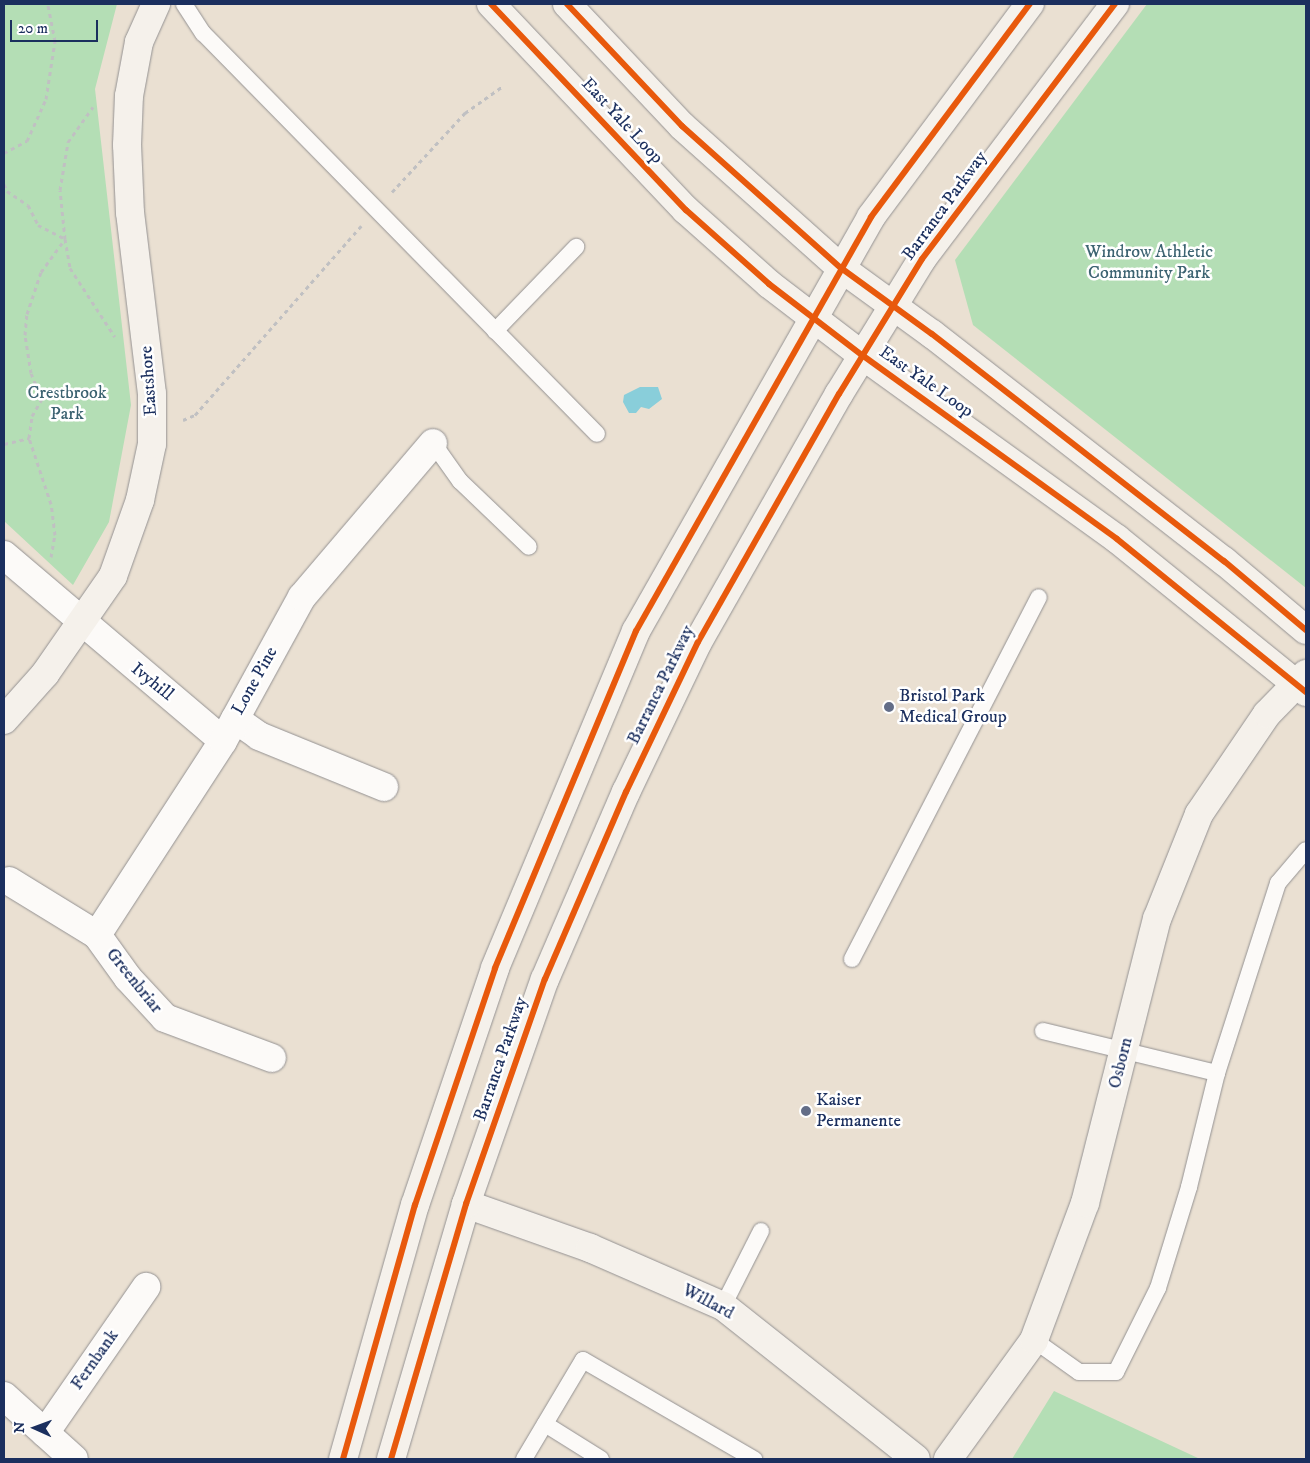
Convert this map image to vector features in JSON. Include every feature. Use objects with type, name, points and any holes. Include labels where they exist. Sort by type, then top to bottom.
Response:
[{"type":"main road","name":"Eastshore","points":[[4,720],[46,674],[113,576],[140,500],[152,444],[152,394],[130,213],[127,145],[129,96],[140,42],[156,4]]},
{"type":"main road","name":"East Yale Loop","points":[[491,4],[686,210],[769,284],[813,316],[862,356],[1117,539],[1303,683]]},
{"type":"main road","points":[[567,4],[682,126],[841,268],[1224,561],[1306,630]]},
{"type":"main road","name":"Barranca Parkway","points":[[343,1459],[415,1205],[495,968],[636,631],[871,216],[1030,4]]},
{"type":"main road","name":"Barranca Parkway","points":[[392,1459],[466,1204],[545,979],[626,792],[736,570],[862,356],[922,260],[1115,4]]},
{"type":"main road","name":"Osborn","points":[[948,1459],[1034,1340],[1085,1203],[1157,919],[1199,814],[1267,714],[1303,683]]},
{"type":"main road","name":"Willard","points":[[466,1204],[590,1248],[723,1306],[916,1459]]},
{"type":"street","name":"Lone Pine","points":[[97,935],[229,730],[302,597],[434,443]]},
{"type":"street","name":"Ivyhill","points":[[4,555],[80,623],[229,730],[259,736],[384,787]]},
{"type":"street","name":"Greenbriar","points":[[9,881],[97,935],[128,978],[165,1018],[272,1058]]},
{"type":"street","name":"Fernbank","points":[[45,1433],[146,1287]]},
{"type":"street","points":[[4,1396],[74,1459]]},
{"type":"lane","points":[[184,4],[202,33],[597,434]]},
{"type":"lane","points":[[495,330],[576,246]]},
{"type":"lane","points":[[434,443],[460,481],[529,547]]},
{"type":"lane","points":[[852,959],[1039,597]]},
{"type":"lane","points":[[1034,1340],[1079,1372],[1116,1372],[1158,1288],[1189,1187],[1217,1073],[1278,883],[1306,850]]},
{"type":"lane","points":[[1044,1031],[1124,1052],[1217,1073]]},
{"type":"lane","points":[[723,1306],[761,1231]]},
{"type":"lane","points":[[524,1459],[582,1360],[754,1459]]},
{"type":"lane","points":[[544,1424],[601,1459]]},
{"type":"path","points":[[4,153],[27,141],[46,99],[55,41],[48,4]]},
{"type":"path","points":[[183,420],[194,415],[376,209],[465,113],[503,86]]},
{"type":"path","points":[[93,107],[68,142],[60,190],[70,268],[117,340]]},
{"type":"path","points":[[4,184],[7,191],[28,205],[38,225],[66,239]]},
{"type":"path","points":[[49,566],[55,535],[51,504],[29,438],[32,416],[42,400],[31,373],[25,335],[27,314],[41,272],[66,239]]},
{"type":"path","points":[[4,444],[29,438]]},
{"type":"green space","name":"Crestbrook Park","points":[[4,4],[117,4],[95,89],[131,405],[109,522],[73,585],[4,521]]},
{"type":"green space","name":"Windrow Athletic Community Park","points":[[1147,4],[1306,4],[1306,588],[973,325],[955,260]]},
{"type":"green space","points":[[1054,1391],[1200,1459],[1012,1459]]},
{"type":"water","points":[[640,387],[658,387],[662,399],[649,409],[641,407],[636,413],[629,413],[623,402],[624,395]]},
{"type":"cycle path","points":[[491,4],[686,210],[769,284],[862,355],[1117,539],[1306,692]]},
{"type":"cycle path","points":[[567,4],[682,126],[841,268],[932,334],[1224,561],[1306,630]]},
{"type":"cycle path","points":[[343,1459],[415,1205],[495,968],[636,631],[871,217],[1030,4]]},
{"type":"cycle path","points":[[391,1459],[466,1204],[545,979],[626,792],[698,642],[839,394],[922,259],[1115,4]]},
{"type":"place","name":"Bristol Park Medical Group","points":[[889,707]]},
{"type":"place","name":"Kaiser Permanente","points":[[806,1111]]}]
